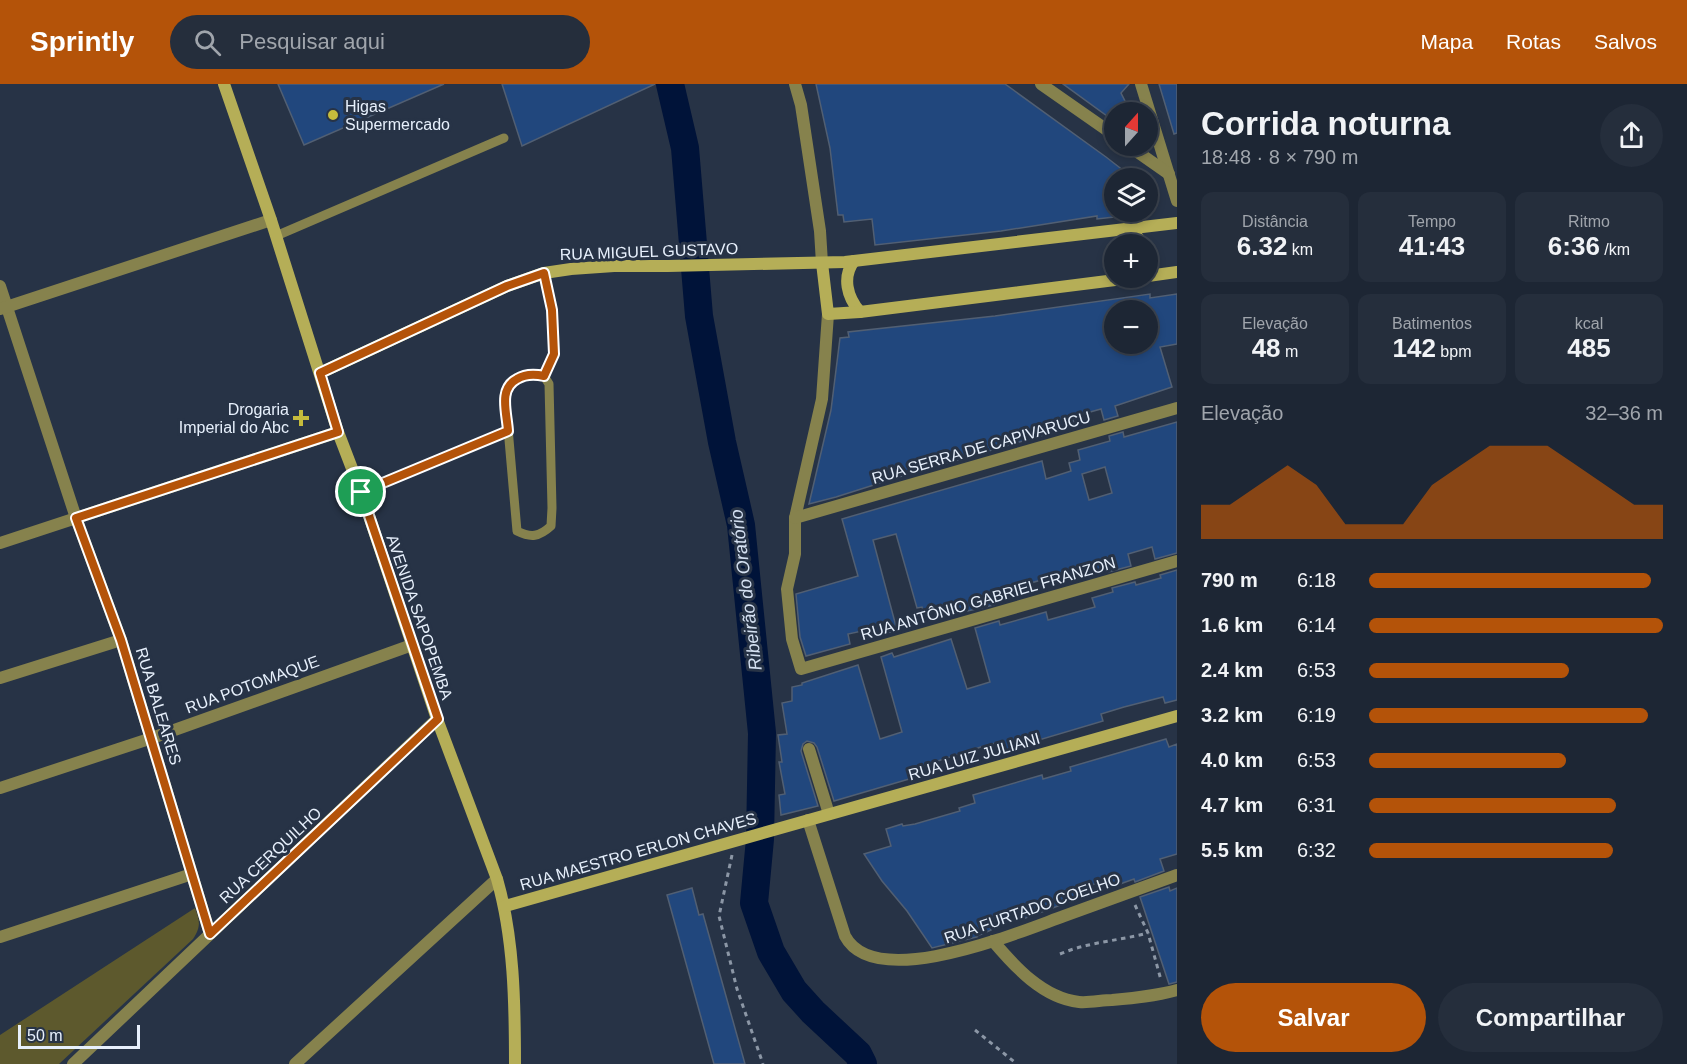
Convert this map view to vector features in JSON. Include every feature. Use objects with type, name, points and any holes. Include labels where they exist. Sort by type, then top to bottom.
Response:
[{"type":"street","name":"AVENIDA SAPOPEMBA","points":[[224,84],[271,220],[338,432],[505,906],[513,987],[514,1063]]},
{"type":"street","points":[[795,84],[801,105],[820,231],[828,314],[822,399],[795,518]]},
{"type":"street","points":[[1041,84],[1104,128]]},
{"type":"street","points":[[1141,84],[1177,201]]},
{"type":"street","points":[[1143,156],[1169,174]]},
{"type":"street","points":[[3,308],[271,220]]},
{"type":"street","name":"RUA MIGUEL GUSTAVO","points":[[320,373],[507,286],[544,273],[571,268],[854,261],[1177,223]]},
{"type":"street","points":[[1130,228],[1135,234]]},
{"type":"street","points":[[854,261],[848,272],[847,280],[853,303],[860,312]]},
{"type":"street","points":[[1158,275],[1177,272]]},
{"type":"street","points":[[828,314],[1104,281]]},
{"type":"street","name":"RUA BALEARES","points":[[0,286],[3,308],[121,640],[210,934]]},
{"type":"street","name":"RUA SERRA DE CAPIVARUCU","points":[[795,518],[1177,408]]},
{"type":"street","points":[[0,543],[338,432]]},
{"type":"street","name":"RUA ANTÔNIO GABRIEL FRANZON","points":[[795,518],[795,554],[786,593],[792,639],[805,668],[1177,561]]},
{"type":"street","points":[[0,678],[121,640]]},
{"type":"street","name":"RUA POTOMAQUE","points":[[0,788],[152,738],[412,645]]},
{"type":"street","name":"RUA LUIZ JULIANI","points":[[780,828],[1177,716]]},
{"type":"street","name":"RUA CERQUILHO","points":[[73,1064],[438,719]]},
{"type":"street","points":[[809,749],[830,814]]},
{"type":"street","name":"RUA FURTADO COELHO","points":[[808,820],[844,936],[857,952],[865,955],[902,960],[940,956],[993,941],[1177,875]]},
{"type":"street","name":"RUA MAESTRO ERLON CHAVES","points":[[505,906],[780,828]]},
{"type":"street","points":[[0,937],[192,874]]},
{"type":"street","points":[[295,1064],[497,879]]},
{"type":"street","points":[[993,941],[1032,981],[1063,997],[1080,1002],[1135,998],[1177,990]]},
{"type":"lane","points":[[276,236],[504,138]]},
{"type":"lane","points":[[544,273],[552,310],[554,354],[544,376]]},
{"type":"lane","points":[[536,374],[544,376],[549,384],[552,508],[551,526],[541,535],[527,536],[517,531],[508,431],[505,394],[509,383],[520,377],[536,374]]},
{"type":"lane","points":[[361,492],[508,431]]},
{"type":"path","points":[[737,840],[719,916],[736,989],[763,1064]]},
{"type":"path","points":[[1129,892],[1148,933],[1157,961],[1163,994]]},
{"type":"path","points":[[1060,954],[1084,945],[1123,940],[1148,933]]},
{"type":"path","points":[[975,1030],[1017,1064]]},
{"type":"shaded area","points":[[195,908],[199,924],[193,939],[59,1064],[0,1064],[0,1035]]},
{"type":"building","name":"Higas Supermercado","points":[[278,84],[444,84],[304,145]]},
{"type":"building","points":[[502,84],[655,84],[522,146]]},
{"type":"building","points":[[816,84],[1005,84],[1120,168],[1104,168],[1104,218],[1097,219],[1097,216],[1001,231],[875,245],[872,219],[844,222],[843,215],[838,215],[830,148]]},
{"type":"building","points":[[1063,84],[1129,84],[1121,93],[1126,102],[1104,102],[1104,114]]},
{"type":"building","points":[[1159,84],[1177,84],[1177,133],[1174,134]]},
{"type":"building","points":[[1150,294],[1150,298],[1177,294],[1177,344],[1160,347],[1172,387],[1115,406],[1118,416],[1104,420],[1101,409],[1072,417],[1075,426],[809,504],[831,410],[840,338],[849,337],[848,332],[995,316],[1104,301],[1104,354],[1158,354],[1158,300],[1108,300]]},
{"type":"building","points":[[1177,422],[1177,553],[1155,559],[1152,547],[1128,554],[1131,566],[1108,572],[1107,568],[1061,582],[1059,575],[1013,588],[1015,595],[993,602],[994,605],[945,616],[942,605],[923,610],[922,607],[917,608],[896,534],[873,540],[897,630],[874,637],[871,629],[848,634],[850,644],[806,656],[800,637],[796,594],[858,576],[842,519],[1042,461],[1046,479],[1071,471],[1069,463],[1080,460],[1078,450],[1110,441],[1109,436],[1123,432],[1124,437]],"holes":[[[1105,467],[1112,493],[1089,500],[1082,474]]]},
{"type":"building","points":[[1177,570],[1177,700],[1165,703],[1163,697],[1124,707],[1101,714],[1103,721],[998,752],[996,743],[984,746],[913,769],[916,777],[834,801],[817,747],[814,743],[807,741],[803,744],[801,751],[818,806],[781,815],[779,795],[785,794],[779,762],[782,762],[778,735],[787,734],[782,703],[792,701],[792,687],[858,665],[880,739],[902,732],[881,657],[892,653],[894,657],[951,639],[967,689],[990,682],[975,628],[999,621],[1000,625],[1046,612],[1048,620],[1095,607],[1092,598],[1113,592],[1112,588],[1135,582],[1136,585],[1161,578],[1160,575]]},
{"type":"building","points":[[1166,739],[1169,747],[1177,744],[1177,854],[1160,859],[1164,871],[1135,882],[1134,879],[1106,889],[1103,881],[1075,891],[1077,899],[1020,920],[1017,913],[989,923],[991,930],[977,937],[932,948],[864,854],[891,846],[886,829],[902,824],[903,826],[915,824],[960,811],[959,808],[975,803],[973,795],[1042,775],[1043,779],[1071,771],[1070,767]]},
{"type":"building","points":[[1169,887],[1170,891],[1177,888],[1177,982],[1169,984],[1140,897]]},
{"type":"building","points":[[692,888],[699,915],[703,914],[745,1064],[714,1064],[667,895]]},
{"type":"waterway","name":"Ribeirão do Oratório","points":[[670,84],[685,148],[699,316],[722,442],[741,525],[762,733],[760,839],[754,903],[771,952],[794,991],[858,1054],[863,1064]]},
{"type":"place","name":"Higas Supermercado","points":[[333,115]]},
{"type":"place","name":"Drogaria Imperial do Abc","points":[[301,418]]},
{"type":"route","points":[[544,273],[552,310],[554,354],[544,376],[536,374],[520,377],[509,383],[505,394],[508,431],[361,492],[438,719],[210,934],[121,640],[76,518],[338,432],[320,373],[507,286],[544,273]]}]
